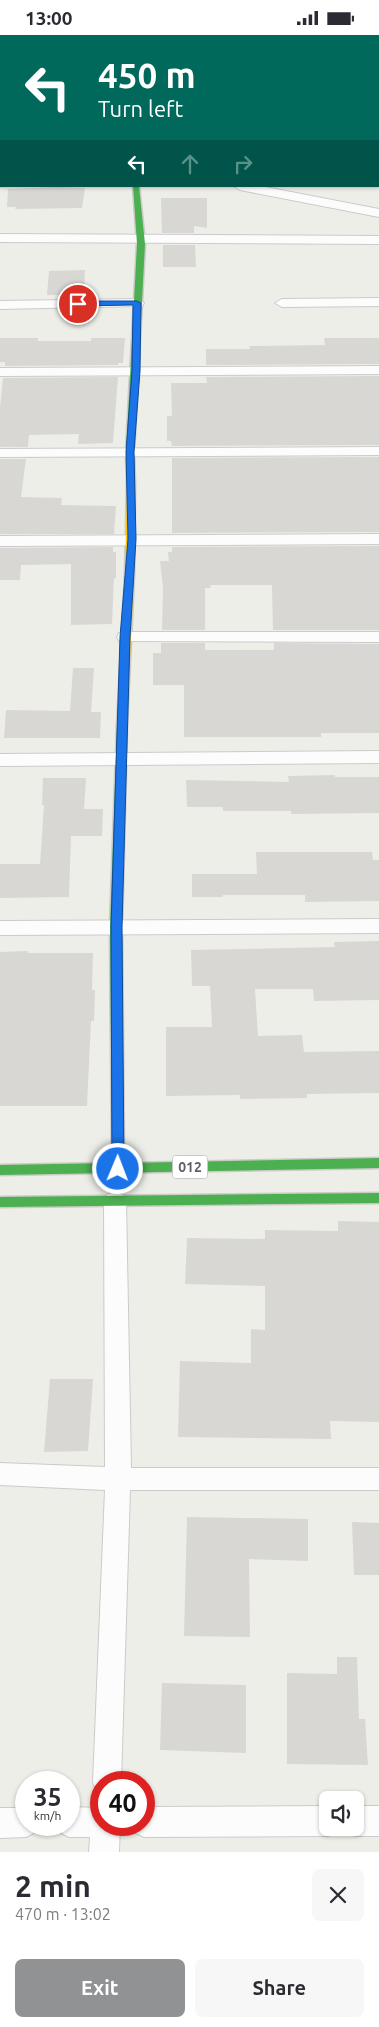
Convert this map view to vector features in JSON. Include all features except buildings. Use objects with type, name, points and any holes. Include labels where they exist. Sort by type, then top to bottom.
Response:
[{"type":"street","points":[[118,1169],[116,927],[125,637],[132,539],[130,452],[136,371],[140,240],[136,187]]},
{"type":"street","points":[[248,187],[379,213]]},
{"type":"street","points":[[0,238],[140,240],[379,239]]},
{"type":"street","points":[[282,303],[379,302]]},
{"type":"street","points":[[0,305],[137,303]]},
{"type":"street","points":[[0,372],[379,369]]},
{"type":"street","points":[[0,453],[379,451]]},
{"type":"street","points":[[0,541],[379,539]]},
{"type":"street","points":[[125,637],[379,637]]},
{"type":"street","points":[[0,760],[379,757]]},
{"type":"street","points":[[0,928],[379,926]]},
{"type":"street","name":"012","points":[[0,1169],[118,1169],[379,1163]]},
{"type":"street","points":[[0,1202],[379,1198]]},
{"type":"street","points":[[107,1771],[118,1479],[115,1201]]},
{"type":"street","points":[[0,1475],[118,1479],[379,1479]]},
{"type":"street","points":[[155,1822],[319,1821]]},
{"type":"street","points":[[364,1821],[379,1821]]},
{"type":"street","points":[[0,1823],[15,1822]]},
{"type":"street","points":[[104,1852],[105,1836]]},
{"type":"traffic: fast","points":[[131,485],[130,452],[141,244],[136,187]]},
{"type":"traffic: fast","points":[[118,1168],[116,927],[122,725]]},
{"type":"traffic: fast","points":[[0,1170],[379,1163]]},
{"type":"traffic: fast","points":[[0,1202],[379,1198]]},
{"type":"traffic: slow","points":[[122,725],[130,575],[131,485]]},
{"type":"route","points":[[78,304],[137,303],[136,371],[130,452],[132,539],[125,637],[116,927],[118,1169]]}]
